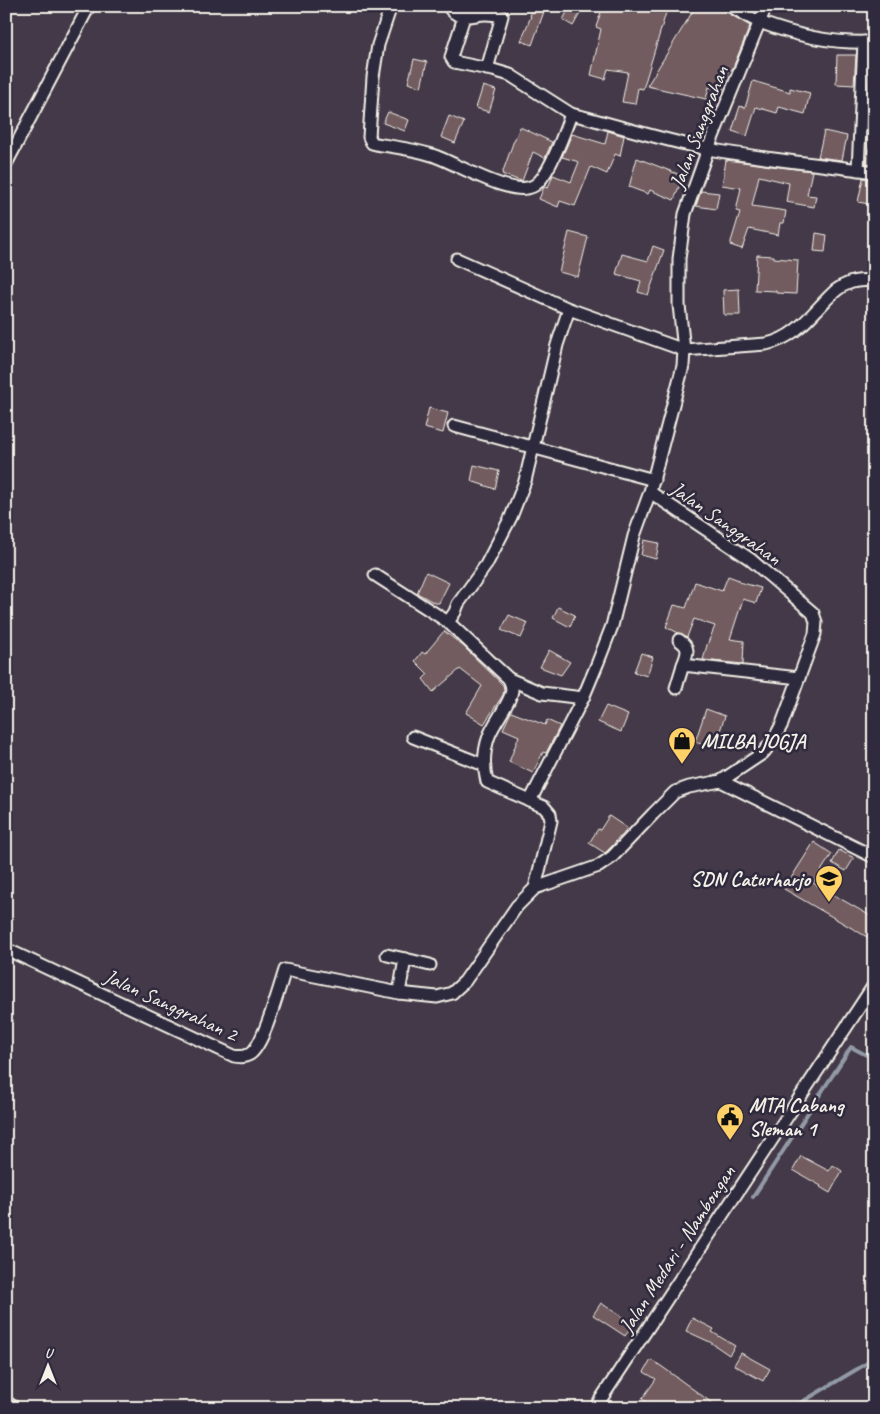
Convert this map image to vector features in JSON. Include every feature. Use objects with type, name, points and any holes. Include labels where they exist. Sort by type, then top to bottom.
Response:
[{"type":"street","points":[[6,164],[89,6]]},
{"type":"street","points":[[391,6],[378,45],[374,69],[369,137],[372,143],[411,149],[434,156],[488,180],[512,188],[523,189],[535,185],[548,170],[571,114]]},
{"type":"street","points":[[448,6],[455,13],[464,17],[484,14],[502,16],[487,69]]},
{"type":"street","points":[[731,6],[760,23],[805,36],[842,41],[869,42],[858,170]]},
{"type":"street","name":"Jalan Sanggrahan","points":[[721,781],[763,752],[774,741],[815,634],[816,622],[813,613],[750,559],[650,492],[683,366],[684,350],[679,305],[679,259],[685,214],[708,149],[766,6]]},
{"type":"street","points":[[464,17],[451,57],[452,61],[510,75],[571,114],[708,149],[874,172]]},
{"type":"street","points":[[457,259],[569,309],[684,350],[774,343],[803,325],[839,288],[854,281],[874,281]]},
{"type":"street","points":[[448,622],[458,604],[486,565],[511,517],[526,481],[557,346],[569,309]]},
{"type":"street","points":[[454,426],[654,480]]},
{"type":"street","points":[[530,801],[583,698],[612,626],[634,536],[650,492]]},
{"type":"street","points":[[375,575],[448,622],[509,679],[542,694],[583,698]]},
{"type":"street","points":[[676,688],[687,652],[685,644],[679,640]]},
{"type":"street","points":[[683,665],[799,678]]},
{"type":"street","points":[[509,679],[512,690],[510,697],[489,736],[484,766],[486,782],[544,807],[550,814],[552,821],[535,888]]},
{"type":"street","points":[[413,737],[484,766]]},
{"type":"street","points":[[721,781],[874,857]]},
{"type":"street","name":"Jalan Sanggrahan 2","points":[[6,949],[234,1056],[243,1057],[249,1055],[256,1048],[264,1031],[285,970],[399,993],[437,997],[452,993],[466,981],[517,906],[535,888],[606,862],[675,792],[721,781]]},
{"type":"street","points":[[387,955],[430,965]]},
{"type":"street","points":[[399,993],[406,960]]},
{"type":"street","name":"Jalan Medari - Nambongan","points":[[595,1408],[874,985]]},
{"type":"street","points":[[6,1402],[15,1408]]},
{"type":"building","points":[[534,6],[546,6],[532,45],[521,41]]},
{"type":"building","points":[[570,6],[582,10],[573,26],[563,20]]},
{"type":"building","points":[[603,6],[643,6],[654,9],[654,6],[668,6],[643,89],[638,88],[635,104],[622,102],[628,72],[608,69],[605,79],[591,75],[601,29],[596,27]]},
{"type":"building","points":[[696,6],[716,6],[750,26],[732,70],[729,69],[722,91],[709,87],[706,99],[647,86]]},
{"type":"building","points":[[837,55],[856,55],[854,85],[836,84]]},
{"type":"building","points":[[414,59],[427,62],[421,87],[408,83]]},
{"type":"building","points":[[753,81],[790,92],[790,88],[810,93],[805,114],[779,107],[777,113],[756,107],[747,136],[732,131],[740,106],[745,108]]},
{"type":"building","points":[[483,86],[496,90],[489,112],[476,108]]},
{"type":"building","points":[[869,86],[874,87],[874,119],[868,118]]},
{"type":"building","points":[[388,112],[409,120],[405,131],[383,123]]},
{"type":"building","points":[[449,116],[464,122],[455,143],[441,137]]},
{"type":"building","points":[[520,127],[552,142],[545,158],[533,152],[522,181],[502,174]]},
{"type":"building","points":[[608,131],[624,136],[620,156],[615,154],[607,174],[591,167],[575,206],[560,201],[558,207],[539,199],[544,187],[548,188],[553,175],[571,182],[579,162],[562,157],[572,134],[605,144]]},
{"type":"building","points":[[824,131],[847,136],[842,160],[818,157]]},
{"type":"building","points":[[869,148],[874,149],[874,164],[866,163]]},
{"type":"building","points":[[637,158],[683,176],[674,200],[650,190],[648,194],[629,187]]},
{"type":"building","points":[[726,160],[812,171],[807,195],[816,196],[814,207],[786,202],[789,183],[759,176],[752,206],[786,211],[784,223],[780,223],[778,235],[749,229],[742,249],[730,245],[740,212],[736,211],[741,188],[722,185]]},
{"type":"building","points":[[863,178],[874,179],[869,204],[858,202]]},
{"type":"building","points":[[701,191],[719,193],[716,209],[696,206]]},
{"type":"building","points":[[569,232],[588,237],[578,277],[559,272]]},
{"type":"building","points":[[816,233],[827,235],[825,252],[814,251]]},
{"type":"building","points":[[653,246],[664,250],[648,295],[638,292],[641,281],[616,274],[622,254],[648,261]]},
{"type":"building","points":[[757,255],[798,260],[796,294],[755,290]]},
{"type":"building","points":[[739,289],[740,315],[724,315],[723,290]]},
{"type":"building","points":[[429,408],[448,413],[443,433],[424,428]]},
{"type":"building","points":[[474,465],[499,471],[495,489],[471,481]]},
{"type":"building","points":[[644,540],[659,543],[656,559],[641,555]]},
{"type":"building","points":[[426,572],[449,583],[439,603],[435,603],[417,593]]},
{"type":"building","points":[[728,576],[739,580],[739,582],[761,588],[756,603],[743,599],[730,639],[744,641],[743,664],[703,660],[715,626],[694,619],[687,637],[666,627],[674,605],[686,608],[695,582],[722,591]]},
{"type":"building","points":[[558,607],[575,615],[570,627],[553,618]]},
{"type":"building","points":[[509,615],[528,623],[521,638],[501,630]]},
{"type":"building","points":[[444,631],[463,646],[503,685],[503,695],[484,724],[466,713],[482,686],[460,669],[433,692],[423,679],[428,674],[415,661],[422,652],[425,654]]},
{"type":"building","points":[[549,650],[570,662],[561,675],[540,667]]},
{"type":"building","points":[[641,653],[653,657],[647,676],[634,672]]},
{"type":"building","points":[[606,706],[628,715],[621,732],[598,722]]},
{"type":"building","points":[[706,709],[725,716],[714,748],[695,742]]},
{"type":"building","points":[[511,712],[545,725],[547,720],[560,726],[546,753],[543,752],[533,773],[509,762],[519,736],[503,729]]},
{"type":"building","points":[[609,816],[627,828],[623,835],[605,853],[589,843]]},
{"type":"building","name":"SDN Caturharjo","points":[[814,842],[832,854],[813,883],[874,918],[874,941],[784,889]]},
{"type":"building","name":"SDN Caturharjo","points":[[839,850],[854,858],[846,871],[832,863]]},
{"type":"building","points":[[801,1156],[829,1171],[833,1165],[842,1171],[830,1193],[793,1170]]},
{"type":"building","points":[[601,1303],[633,1324],[625,1336],[593,1315]]},
{"type":"building","points":[[692,1318],[714,1329],[712,1332],[735,1346],[729,1355],[710,1342],[686,1331]]},
{"type":"building","points":[[741,1353],[770,1369],[763,1381],[734,1365]]},
{"type":"building","points":[[651,1360],[719,1408],[655,1408],[642,1399],[656,1379],[644,1372]]},
{"type":"waterway","points":[[753,1197],[851,1047],[874,1059]]},
{"type":"waterway","points":[[792,1408],[874,1359]]},
{"type":"place","name":"MILBA JOGJA","points":[[682,765]]},
{"type":"place","name":"SDN Caturharjo","points":[[829,903]]},
{"type":"place","name":"MTA Cabang Sleman 1","points":[[730,1141]]}]
